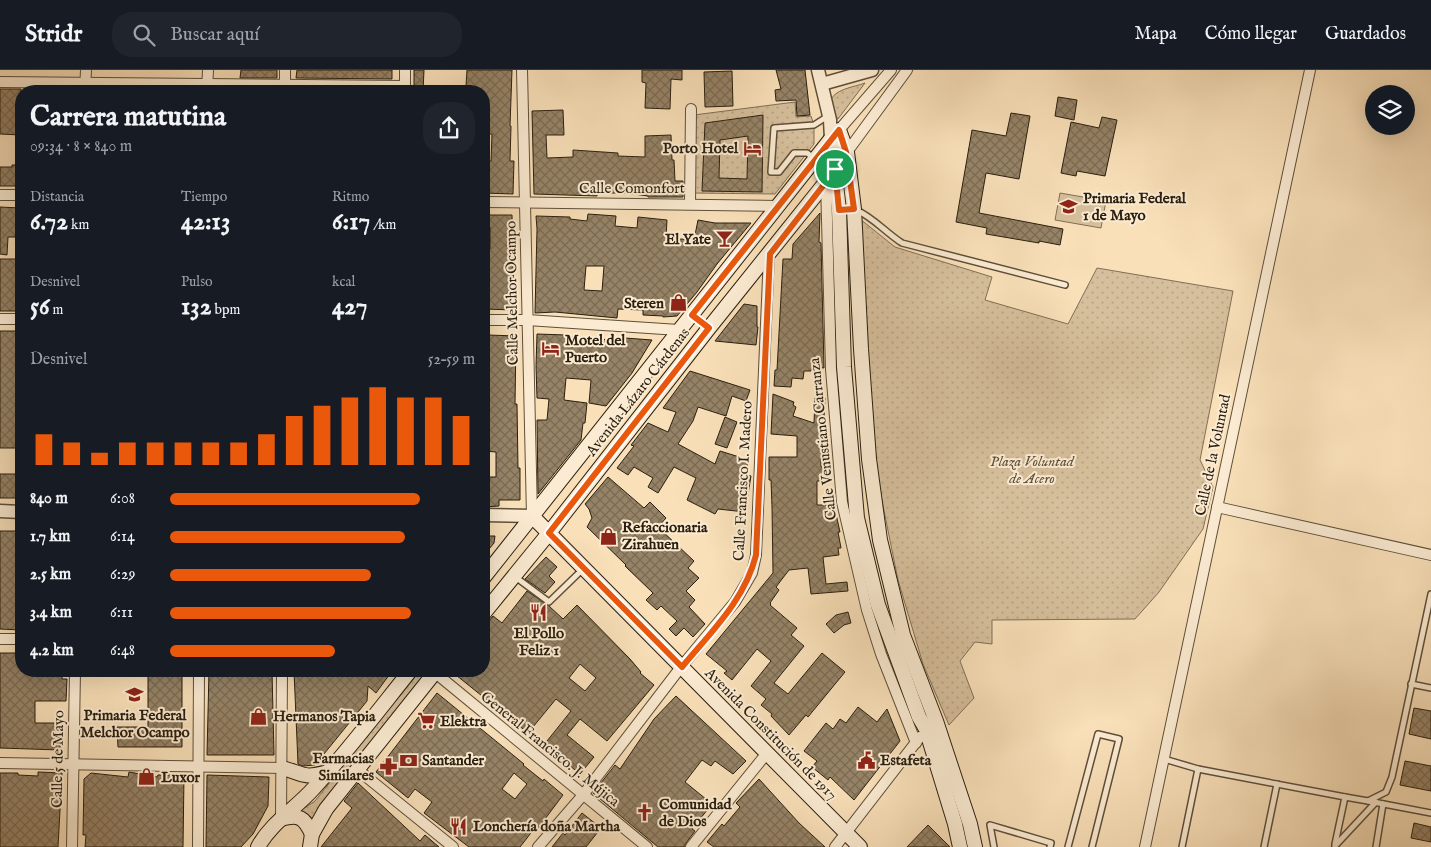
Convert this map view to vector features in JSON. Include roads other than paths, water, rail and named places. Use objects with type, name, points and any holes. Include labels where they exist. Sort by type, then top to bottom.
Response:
[{"type":"main road","points":[[832,126],[846,152],[854,209],[860,349],[869,459],[880,540],[903,635],[931,724],[970,824],[975,847]]},
{"type":"main road","points":[[832,126],[839,210],[844,367],[857,518],[878,605],[919,716],[931,724],[960,847]]},
{"type":"main road","name":"Avenida Lázaro Cárdenas","points":[[490,569],[679,330],[817,160],[832,126]]},
{"type":"main road","name":"Avenida Lázaro Cárdenas","points":[[490,606],[709,328],[770,254],[826,182],[846,152]]},
{"type":"main road","points":[[692,315],[709,328]]},
{"type":"main road","name":"Avenida Constitución de 1917","points":[[532,516],[860,847]]},
{"type":"main road","points":[[258,847],[267,832],[304,799],[329,772],[405,677]]},
{"type":"main road","points":[[311,840],[326,810],[430,677]]},
{"type":"main road","points":[[282,768],[306,776],[329,772]]},
{"type":"main road","points":[[281,819],[293,816],[300,817],[307,824],[311,840]]},
{"type":"street","points":[[85,85],[86,70]]},
{"type":"street","points":[[208,70],[208,85]]},
{"type":"street","points":[[285,70],[285,85]]},
{"type":"street","points":[[405,70],[405,85]]},
{"type":"street","name":"Calle Melchor Ocampo","points":[[522,70],[532,516]]},
{"type":"street","points":[[818,70],[832,126]]},
{"type":"street","points":[[822,84],[872,70]]},
{"type":"street","name":"Avenida Lázaro Cárdenas","points":[[832,126],[892,70]]},
{"type":"street","name":"Avenida Lázaro Cárdenas","points":[[846,152],[907,70]]},
{"type":"street","name":"Calle de la Voluntad","points":[[1145,847],[1310,70]]},
{"type":"street","points":[[0,82],[51,85]]},
{"type":"street","points":[[690,204],[691,109]]},
{"type":"street","name":"Calle Venustiano Carranza","points":[[826,182],[831,370],[842,502],[867,610],[881,654],[916,743]]},
{"type":"street","points":[[0,195],[15,196]]},
{"type":"street","name":"Calle Comonfort","points":[[490,202],[780,206]]},
{"type":"street","name":"Calle Francisco I. Madero","points":[[538,847],[583,795],[735,602],[752,573],[756,555],[770,254]]},
{"type":"street","points":[[0,319],[15,320]]},
{"type":"street","points":[[490,320],[528,320],[679,330]]},
{"type":"street","points":[[1217,507],[1431,554]]},
{"type":"street","points":[[0,511],[15,512]]},
{"type":"street","points":[[490,515],[532,516]]},
{"type":"street","points":[[0,639],[15,639]]},
{"type":"street","name":"Calle 5 de Mayo","points":[[72,847],[75,677]]},
{"type":"street","points":[[198,847],[199,677]]},
{"type":"street","points":[[281,819],[282,677]]},
{"type":"street","name":"General Francisco. J. Mújica","points":[[440,677],[647,847]]},
{"type":"street","points":[[835,847],[931,724]]},
{"type":"street","points":[[690,847],[767,753]]},
{"type":"street","points":[[0,763],[282,768]]},
{"type":"street","points":[[358,770],[453,847]]},
{"type":"lane","points":[[817,160],[806,153],[794,153],[779,172],[771,172],[774,128],[814,125],[832,126]]},
{"type":"lane","points":[[839,210],[854,209],[902,243],[1064,286]]},
{"type":"lane","points":[[514,576],[549,602],[584,568]]},
{"type":"lane","points":[[1368,801],[1386,792],[1392,777],[1431,594]]},
{"type":"lane","points":[[1411,684],[1431,688]]},
{"type":"lane","points":[[1068,847],[1098,734],[1118,739],[1092,847]]},
{"type":"lane","points":[[1164,759],[1198,769],[1431,813]]},
{"type":"lane","points":[[1182,847],[1198,769]]},
{"type":"lane","points":[[1264,847],[1277,784]]},
{"type":"lane","points":[[1335,847],[1345,797]]},
{"type":"lane","points":[[1335,847],[1376,802]]},
{"type":"lane","points":[[1376,847],[1383,804]]},
{"type":"lane","points":[[994,847],[990,825],[1051,844],[1050,847]]},
{"type":"place","name":"Porto Hotel","points":[[752,148]]},
{"type":"place","name":"Primaria Federal 1 de Mayo","points":[[1069,207]]},
{"type":"place","name":"El Yate","points":[[725,239]]},
{"type":"place","name":"Steren","points":[[678,303]]},
{"type":"place","name":"Motel del Puerto","points":[[551,349]]},
{"type":"place","name":"Refaccionaria Zirahuen","points":[[608,536]]},
{"type":"place","name":"El Pollo Feliz 1","points":[[539,612]]},
{"type":"place","name":"Primaria Federal Melchor Ocampo","points":[[135,694]]},
{"type":"place","name":"Hermanos Tapia","points":[[259,716]]},
{"type":"place","name":"Elektra","points":[[426,721]]},
{"type":"place","name":"Santander","points":[[408,760]]},
{"type":"place","name":"Estafeta","points":[[866,760]]},
{"type":"place","name":"Farmacias Similares","points":[[388,767]]},
{"type":"place","name":"Luxor","points":[[147,777]]},
{"type":"place","name":"Comunidad de Dios","points":[[645,813]]},
{"type":"place","name":"Lonchería doña Martha","points":[[459,826]]},
{"type":"park label","name":"Plaza Voluntad de Acero","points":[[1032,470]]}]
